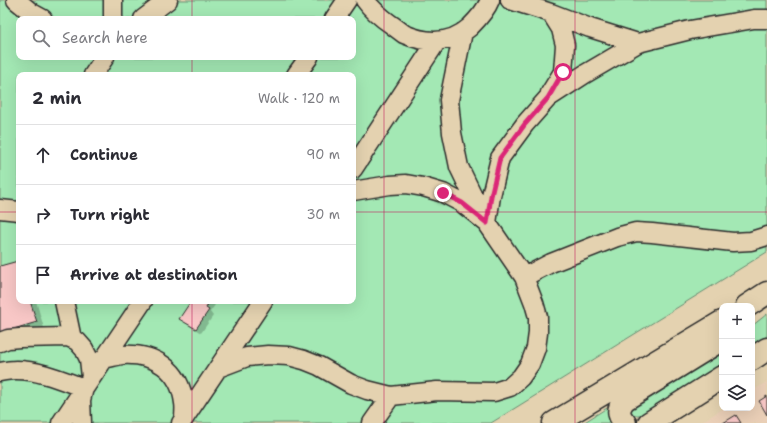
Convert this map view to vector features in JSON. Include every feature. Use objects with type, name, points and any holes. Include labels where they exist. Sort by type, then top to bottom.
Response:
[{"type":"main road","points":[[554,423],[719,324]]},
{"type":"main road","points":[[624,423],[620,416],[619,410],[624,400],[719,341]]},
{"type":"main road","points":[[755,356],[767,349]]},
{"type":"main road","points":[[649,423],[719,379]]},
{"type":"lane","points":[[16,0],[38,16]]},
{"type":"lane","points":[[113,0],[113,16]]},
{"type":"lane","points":[[147,16],[168,0]]},
{"type":"lane","points":[[336,16],[347,0]]},
{"type":"lane","points":[[365,0],[382,18],[403,33],[421,40],[437,41],[454,37],[463,32],[476,21],[488,6],[490,0]]},
{"type":"lane","points":[[510,0],[552,12],[590,28],[638,43]]},
{"type":"lane","points":[[487,223],[491,196],[500,158],[525,124],[548,98],[563,72],[565,45],[561,29],[552,12]]},
{"type":"lane","points":[[548,98],[638,43],[690,30],[754,19],[767,19]]},
{"type":"lane","points":[[218,368],[247,357],[268,355],[289,356],[319,366],[351,384],[391,396],[438,391],[494,392],[510,387],[521,378],[530,364],[536,348],[538,317],[524,277],[487,223],[459,167],[452,133],[449,100],[463,32]]},
{"type":"lane","points":[[356,164],[437,41]]},
{"type":"lane","points":[[95,72],[103,60]]},
{"type":"lane","points":[[298,72],[307,60]]},
{"type":"lane","points":[[356,191],[406,184],[423,187],[443,193],[462,203],[487,223]]},
{"type":"lane","points":[[0,209],[16,211]]},
{"type":"lane","points":[[524,277],[550,263],[618,237],[636,232],[733,242],[751,241],[767,236]]},
{"type":"lane","points":[[65,304],[72,339]]},
{"type":"lane","points":[[61,423],[141,304]]},
{"type":"lane","points":[[182,421],[261,304]]},
{"type":"lane","points":[[0,342],[8,339],[57,336],[68,337],[77,341],[89,359],[88,382],[81,400],[82,423]]},
{"type":"lane","points":[[103,359],[121,355],[133,355],[147,357],[157,361],[165,367],[174,375],[180,387],[184,403],[182,421]]},
{"type":"lane","points":[[0,372],[16,370],[30,371],[88,382]]},
{"type":"lane","points":[[372,423],[391,396]]},
{"type":"shaded area","points":[[767,382],[767,423],[700,423],[719,411],[755,411],[755,389]]},
{"type":"green space","points":[[0,0],[767,0],[767,252],[491,423],[0,423]]},
{"type":"green space","points":[[767,314],[767,336],[755,344],[755,339],[755,324]]},
{"type":"green space","points":[[719,347],[719,366],[641,415],[634,415],[629,412],[632,401]]},
{"type":"green space","points":[[607,408],[612,423],[583,423]]},
{"type":"building","points":[[16,262],[16,304],[31,304],[37,322],[0,333],[0,266]]},
{"type":"building","points":[[189,304],[208,304],[206,308],[209,310],[196,329],[179,319]]},
{"type":"building","points":[[767,396],[767,415],[759,401]]},
{"type":"building","points":[[736,415],[741,423],[723,423]]},
{"type":"route","points":[[443,193],[462,203],[487,223],[491,196],[500,158],[525,124],[548,98],[563,72]]}]
